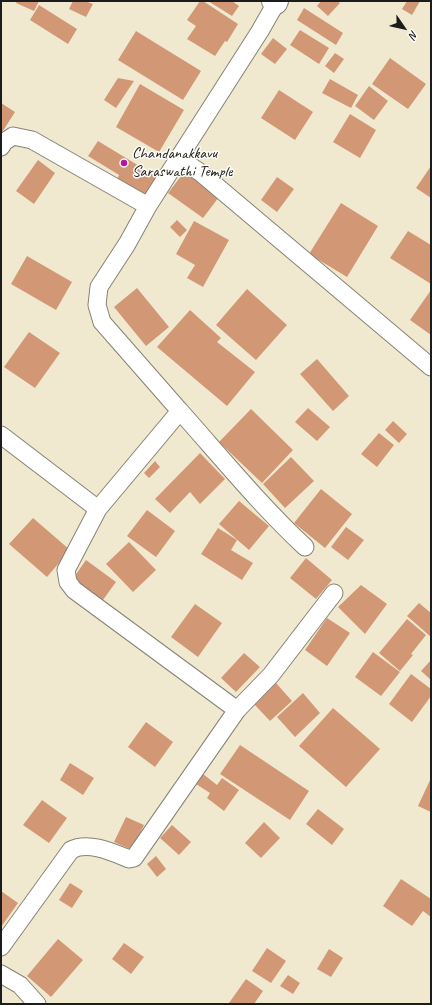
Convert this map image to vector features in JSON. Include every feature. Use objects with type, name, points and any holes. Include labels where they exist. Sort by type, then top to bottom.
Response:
[{"type":"street","points":[[275,2],[260,31],[148,206],[127,244],[99,287],[97,305],[102,322],[282,526],[306,547]]},
{"type":"street","points":[[1,146],[4,142],[14,136],[32,140],[148,206]]},
{"type":"street","points":[[179,158],[201,173],[431,367]]},
{"type":"street","points":[[180,411],[98,509],[66,570],[68,582],[74,590],[237,710]]},
{"type":"street","points":[[1,435],[98,509]]},
{"type":"street","points":[[1,947],[71,850],[78,847],[92,847],[129,860],[134,858],[237,710],[271,675],[334,593]]},
{"type":"street","points":[[1,974],[20,985],[36,1004]]},
{"type":"building","points":[[17,1],[39,1],[34,11],[16,3]]},
{"type":"building","points":[[73,1],[85,1],[93,4],[86,17],[69,9]]},
{"type":"building","points":[[200,1],[203,1],[238,24],[227,42],[225,41],[215,56],[187,39],[196,26],[187,20]]},
{"type":"building","points":[[208,1],[232,1],[239,6],[232,16]]},
{"type":"building","points":[[321,1],[337,1],[340,3],[328,16],[317,6]]},
{"type":"building","points":[[407,1],[420,1],[412,15],[402,9]]},
{"type":"building","points":[[39,5],[77,29],[68,44],[30,20]]},
{"type":"building","points":[[304,8],[343,33],[336,45],[297,20]]},
{"type":"building","points":[[300,30],[329,48],[319,64],[290,45]]},
{"type":"building","points":[[136,31],[201,71],[183,100],[118,60]]},
{"type":"building","points":[[273,38],[287,49],[275,64],[261,54]]},
{"type":"building","points":[[335,53],[344,59],[334,73],[325,66]]},
{"type":"building","points":[[390,58],[426,84],[408,109],[372,84]]},
{"type":"building","points":[[118,78],[134,81],[116,108],[104,100]]},
{"type":"building","points":[[330,79],[358,95],[351,108],[322,93]]},
{"type":"building","points":[[140,84],[184,110],[159,152],[116,127]]},
{"type":"building","points":[[369,86],[388,101],[374,120],[355,106]]},
{"type":"building","points":[[279,90],[313,112],[295,140],[261,118]]},
{"type":"building","points":[[1,103],[15,112],[1,134]]},
{"type":"building","points":[[350,114],[376,130],[360,158],[333,142]]},
{"type":"building","points":[[98,141],[159,178],[147,197],[117,179],[119,175],[88,156]]},
{"type":"building","points":[[38,160],[55,173],[34,204],[16,191]]},
{"type":"building","points":[[431,166],[431,198],[416,188]]},
{"type":"building","points":[[184,172],[219,197],[203,218],[168,193]]},
{"type":"building","points":[[277,177],[294,189],[277,212],[261,200]]},
{"type":"building","points":[[341,203],[378,226],[347,277],[309,254]]},
{"type":"building","points":[[177,220],[187,230],[180,237],[170,227]]},
{"type":"building","points":[[194,221],[229,240],[203,287],[187,278],[195,265],[176,254]]},
{"type":"building","points":[[408,231],[431,245],[431,284],[390,258]]},
{"type":"building","points":[[27,256],[72,282],[56,310],[11,284]]},
{"type":"building","points":[[137,288],[169,327],[146,346],[114,307]]},
{"type":"building","points":[[247,289],[287,325],[256,360],[216,325]]},
{"type":"building","points":[[431,290],[431,335],[410,320]]},
{"type":"building","points":[[190,310],[221,338],[217,342],[255,372],[227,406],[157,347]]},
{"type":"building","points":[[29,332],[60,353],[35,388],[4,367]]},
{"type":"building","points":[[317,359],[349,396],[333,411],[300,374]]},
{"type":"building","points":[[308,408],[330,427],[317,441],[295,422]]},
{"type":"building","points":[[251,409],[293,450],[262,483],[219,442]]},
{"type":"building","points":[[393,421],[407,434],[399,443],[385,430]]},
{"type":"building","points":[[379,433],[394,445],[377,467],[361,454]]},
{"type":"building","points":[[200,453],[225,479],[200,504],[190,492],[170,513],[155,499]]},
{"type":"building","points":[[291,457],[314,481],[285,508],[263,484]]},
{"type":"building","points":[[155,461],[160,467],[149,478],[144,473]]},
{"type":"building","points":[[321,489],[352,514],[325,548],[294,523]]},
{"type":"building","points":[[239,501],[269,526],[249,550],[219,524]]},
{"type":"building","points":[[147,510],[175,531],[156,557],[127,536]]},
{"type":"building","points":[[33,518],[70,550],[47,577],[9,544]]},
{"type":"building","points":[[346,527],[364,540],[348,560],[331,547]]},
{"type":"building","points":[[218,528],[237,540],[231,550],[253,563],[242,580],[201,554]]},
{"type":"building","points":[[129,542],[156,570],[133,592],[106,564]]},
{"type":"building","points":[[306,558],[332,580],[316,599],[290,578]]},
{"type":"building","points":[[86,560],[116,582],[100,604],[70,583]]},
{"type":"building","points":[[361,585],[387,604],[365,634],[338,607]]},
{"type":"building","points":[[419,603],[431,613],[431,637],[407,616]]},
{"type":"building","points":[[195,604],[222,623],[198,657],[171,637]]},
{"type":"building","points":[[327,618],[350,633],[327,666],[305,650]]},
{"type":"building","points":[[407,619],[426,635],[400,671],[379,653]]},
{"type":"building","points":[[373,652],[400,672],[381,696],[355,677]]},
{"type":"building","points":[[244,653],[260,667],[236,692],[221,678]]},
{"type":"building","points":[[431,660],[431,680],[421,671]]},
{"type":"building","points":[[411,674],[431,689],[431,696],[412,722],[389,704]]},
{"type":"building","points":[[276,683],[292,701],[270,721],[254,704]]},
{"type":"building","points":[[303,693],[320,713],[295,737],[277,717]]},
{"type":"building","points":[[333,708],[380,749],[346,787],[299,746]]},
{"type":"building","points":[[146,722],[173,742],[155,767],[128,747]]},
{"type":"building","points":[[240,745],[309,791],[290,820],[220,774]]},
{"type":"building","points":[[70,763],[94,778],[83,795],[60,780]]},
{"type":"building","points":[[203,774],[217,785],[222,778],[239,790],[224,811],[207,798],[210,793],[196,784]]},
{"type":"building","points":[[431,778],[431,812],[418,806]]},
{"type":"building","points":[[42,800],[67,818],[49,843],[23,825]]},
{"type":"building","points":[[318,809],[344,829],[332,845],[306,824]]},
{"type":"building","points":[[126,817],[144,825],[132,850],[114,842]]},
{"type":"building","points":[[264,822],[280,838],[261,858],[245,843]]},
{"type":"building","points":[[172,825],[191,842],[179,855],[160,838]]},
{"type":"building","points":[[156,856],[166,869],[157,877],[147,864]]},
{"type":"building","points":[[401,879],[431,899],[431,917],[423,911],[412,926],[383,906]]},
{"type":"building","points":[[70,883],[83,891],[72,908],[59,900]]},
{"type":"building","points":[[1,891],[18,903],[1,927]]},
{"type":"building","points":[[58,939],[83,960],[51,997],[27,976]]},
{"type":"building","points":[[124,943],[144,957],[131,974],[112,959]]},
{"type":"building","points":[[267,948],[286,961],[271,983],[252,971]]},
{"type":"building","points":[[329,949],[343,958],[331,977],[317,969]]},
{"type":"building","points":[[288,975],[300,983],[293,994],[280,986]]},
{"type":"building","points":[[246,979],[263,991],[254,1004],[230,1004],[229,1003]]},
{"type":"place","name":"Chandanakkavu Saraswathi Temple","points":[[124,163]]}]
